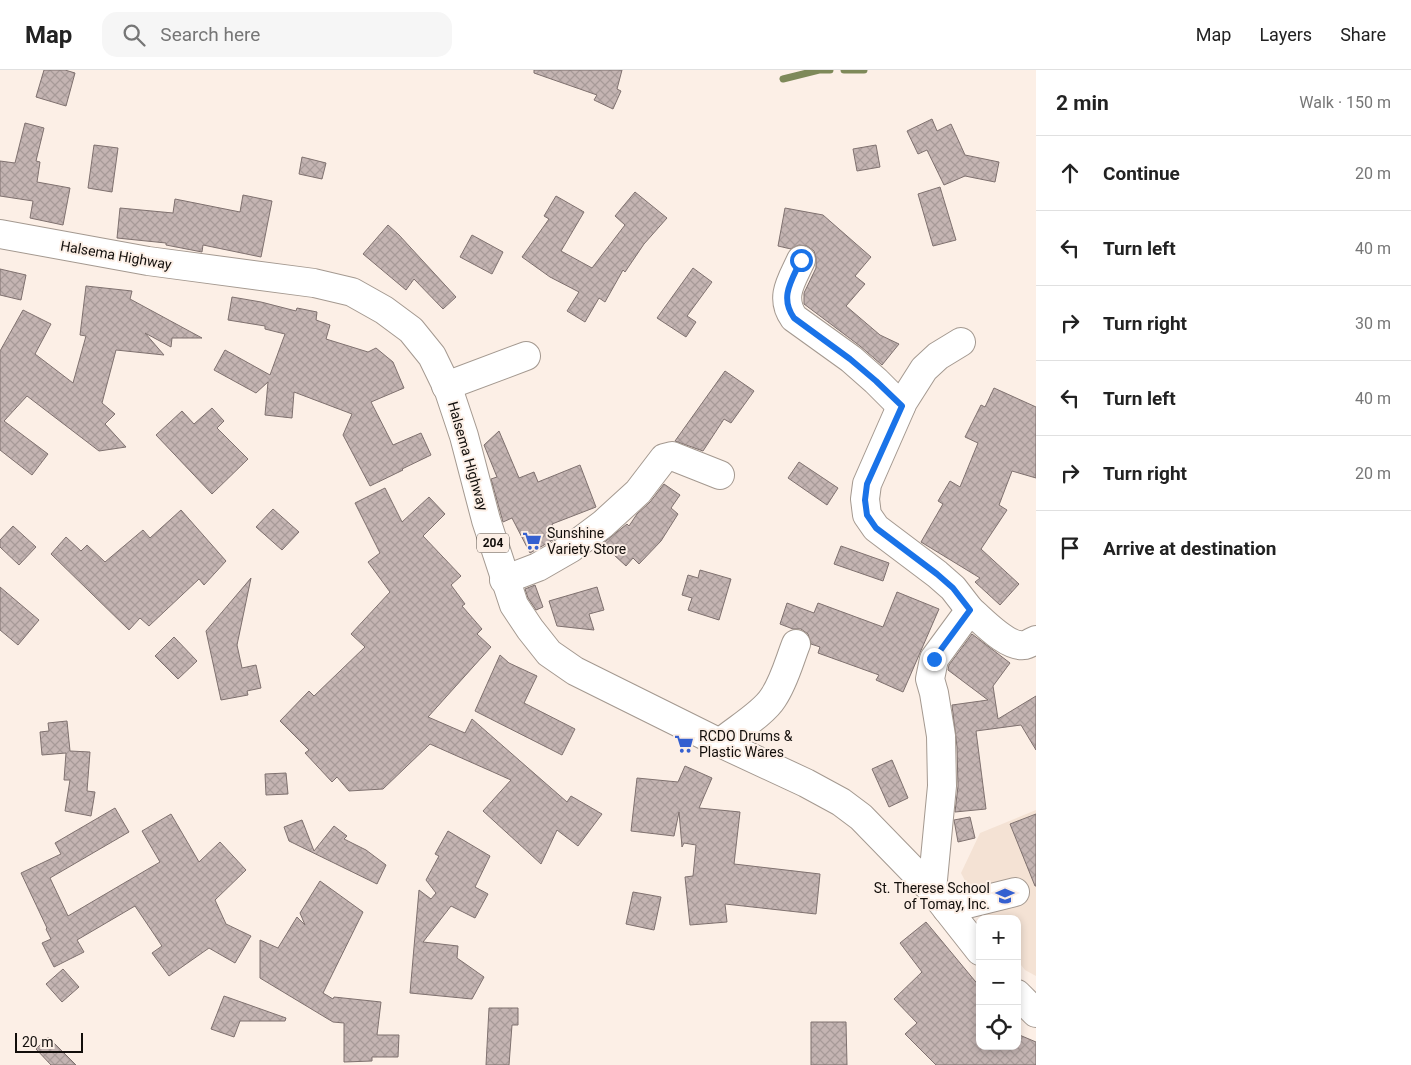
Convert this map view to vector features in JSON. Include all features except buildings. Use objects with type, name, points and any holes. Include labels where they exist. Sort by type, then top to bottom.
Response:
[{"type":"main road","name":"Halsema Highway","points":[[0,234],[148,261],[314,283],[352,292],[384,310],[412,330],[432,356],[446,386],[464,436],[504,580],[514,606],[530,630],[549,653],[575,671],[720,743],[806,783],[841,802],[861,818],[939,900],[976,946]]},
{"type":"main road","points":[[801,260],[788,290],[786,302],[788,310],[794,318],[850,359],[902,406]]},
{"type":"main road","points":[[961,342],[938,356],[924,369],[902,406],[867,484],[865,500],[867,515],[876,528],[947,583],[970,610],[997,634],[1016,645],[1036,640]]},
{"type":"main road","points":[[446,386],[526,356]]},
{"type":"main road","points":[[504,580],[538,567],[571,548],[603,524],[638,492],[664,458],[672,456],[720,475]]},
{"type":"main road","points":[[970,610],[934,659],[930,679],[934,693],[940,736],[942,786],[939,900],[1015,892]]},
{"type":"main road","points":[[720,743],[762,710],[773,698],[796,644]]},
{"type":"main road","points":[[1021,998],[1036,1014]]},
{"type":"shaded area","name":"St. Therese School of Tomay, Inc.","points":[[1036,810],[1036,976],[1025,970],[1021,965],[1021,915],[983,915],[961,873],[980,833]]},
{"type":"waterway","points":[[783,79],[819,70],[830,70]]},
{"type":"waterway","points":[[844,70],[864,70]]},
{"type":"place","name":"Sunshine Variety Store","points":[[532,541]]},
{"type":"place","name":"RCDO Drums & Plastic Wares","points":[[684,744]]},
{"type":"place","name":"St. Therese School of Tomay, Inc.","points":[[1005,896]]},
{"type":"route","points":[[801,260],[788,290],[786,302],[788,310],[794,318],[850,359],[902,406],[867,484],[865,500],[867,515],[876,528],[937,574],[953,588],[970,610],[934,659]]}]
